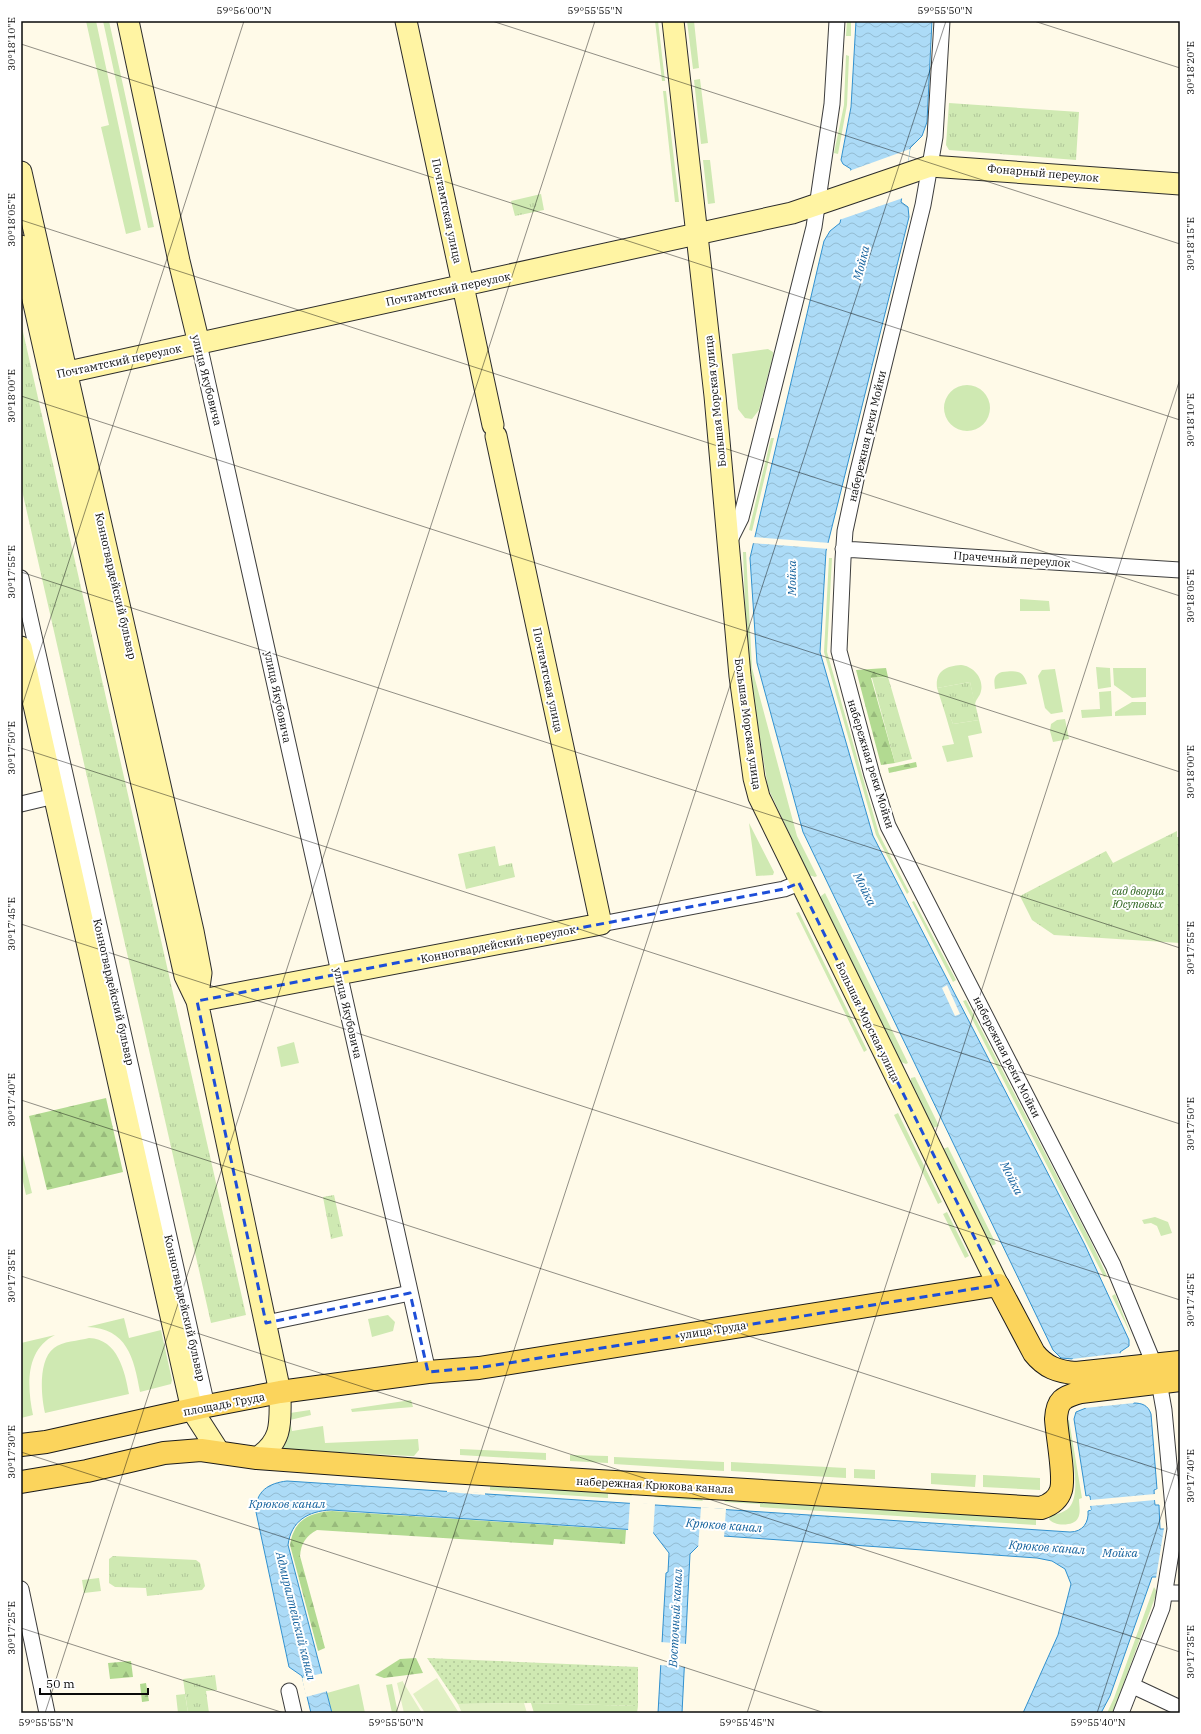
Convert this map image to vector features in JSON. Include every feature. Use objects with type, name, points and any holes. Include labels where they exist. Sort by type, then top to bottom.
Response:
[{"type":"main road","name":"улица Труда","points":[[428,1372],[484,1367],[998,1285]]},
{"type":"main road","name":"Большая Морская улица","points":[[998,1285],[1039,1360],[1073,1379]]},
{"type":"main road","points":[[1073,1379],[1164,1376],[1180,1362]]},
{"type":"main road","name":"площадь Труда","points":[[21,1446],[280,1392],[428,1372]]},
{"type":"main road","name":"набережная Крюкова канала","points":[[257,1458],[434,1471],[1021,1508],[1041,1508],[1052,1502],[1060,1494],[1062,1482],[1056,1409],[1061,1401],[1067,1396],[1073,1379]]},
{"type":"main road","points":[[21,1482],[79,1473],[181,1451],[219,1452],[257,1458]]},
{"type":"street","name":"улица Якубовича","points":[[128,21],[179,261],[199,344],[428,1372]]},
{"type":"street","name":"Почтамтская улица","points":[[406,21],[601,924]]},
{"type":"street","name":"Большая Морская улица","points":[[673,21],[698,234],[729,542],[739,671],[754,778],[765,813],[998,1285]]},
{"type":"street","points":[[729,542],[741,518],[786,342],[817,205],[832,104],[837,21]]},
{"type":"street","name":"набережная реки Мойки","points":[[942,21],[935,137],[923,205],[857,475],[844,549],[839,651],[872,775],[888,826],[1113,1265],[1164,1376],[1164,1410],[1177,1520],[1168,1578],[1173,1593]]},
{"type":"street","name":"Фонарный переулок","points":[[844,195],[930,166],[1180,184]]},
{"type":"street","name":"Конногвардейский бульвар","points":[[21,172],[58,374],[185,976],[197,1001],[280,1392],[279,1433],[267,1451],[257,1458]]},
{"type":"street","name":"Почтамтский переулок","points":[[58,374],[792,213],[844,195]]},
{"type":"street","name":"Конногвардейский бульвар","points":[[21,246],[58,374]]},
{"type":"street","name":"Прачечный переулок","points":[[844,549],[1180,570]]},
{"type":"street","name":"Конногвардейский бульвар","points":[[21,578],[62,794],[200,1408],[219,1452]]},
{"type":"street","name":"Конногвардейский бульвар","points":[[21,647],[62,794]]},
{"type":"street","points":[[21,804],[62,794]]},
{"type":"street","name":"Конногвардейский переулок","points":[[197,1001],[784,889],[799,883]]},
{"type":"street","points":[[266,1323],[410,1293]]},
{"type":"street","points":[[21,1589],[47,1713]]},
{"type":"street","points":[[1121,1713],[1173,1593]]},
{"type":"street","points":[[1133,1686],[1180,1708]]},
{"type":"street","points":[[289,1691],[294,1713]]},
{"type":"highlighted area","points":[[799,883],[998,1285],[483,1367],[428,1372],[410,1293],[266,1323],[197,1001],[784,889]]},
{"type":"green space","points":[[86,21],[96,21],[141,230],[126,234],[101,127],[109,125]]},
{"type":"green space","points":[[103,21],[109,21],[154,227],[148,228]]},
{"type":"green space","points":[[655,21],[658,21],[665,81],[662,81]]},
{"type":"green space","points":[[687,21],[694,21],[699,68],[693,69]]},
{"type":"green space","points":[[847,21],[851,21],[851,36],[846,36]]},
{"type":"green space","points":[[846,55],[849,56],[847,105],[838,154],[834,153],[844,105]]},
{"type":"green space","points":[[700,79],[708,143],[701,144],[694,80]]},
{"type":"green space","points":[[663,91],[666,91],[679,202],[675,202]]},
{"type":"green space","points":[[949,103],[1079,112],[1076,160],[949,150],[946,145]]},
{"type":"green space","points":[[703,160],[710,160],[715,203],[708,204]]},
{"type":"green space","points":[[541,194],[544,210],[515,216],[511,201]]},
{"type":"green space","points":[[21,323],[246,1315],[211,1323],[21,486]]},
{"type":"green space","points":[[768,349],[773,352],[773,355],[759,410],[752,419],[745,418],[738,409],[732,354]]},
{"type":"green space","points":[[972,385],[984,391],[989,399],[989,417],[984,425],[976,430],[962,431],[950,425],[945,417],[944,403],[950,391],[958,386]]},
{"type":"green space","points":[[771,438],[774,438],[752,531],[749,530]]},
{"type":"green space","points":[[743,552],[746,552],[752,668],[797,836],[817,876],[815,877],[809,875],[768,788],[747,658]]},
{"type":"green space","points":[[829,558],[832,558],[827,652],[879,834],[909,892],[907,894],[876,835],[824,652]]},
{"type":"green space","points":[[1020,599],[1049,601],[1050,611],[1020,611]]},
{"type":"green space","points":[[961,665],[973,670],[981,682],[980,695],[975,706],[970,682],[937,688],[938,677],[943,670]]},
{"type":"green space","points":[[1096,667],[1110,668],[1111,687],[1098,689]]},
{"type":"green space","points":[[886,668],[888,677],[871,678],[895,763],[881,765],[856,670]]},
{"type":"green space","points":[[1113,668],[1146,668],[1146,697],[1132,698],[1114,685]]},
{"type":"green space","points":[[1055,669],[1063,712],[1051,714],[1045,708],[1038,676],[1042,670]]},
{"type":"green space","points":[[1015,671],[1021,673],[1027,684],[995,689],[994,681],[997,675],[1002,672]]},
{"type":"green space","points":[[888,677],[912,759],[895,763],[872,678]]},
{"type":"green space","points":[[970,682],[979,720],[953,724],[949,714],[945,713],[937,688]]},
{"type":"green space","points":[[1111,691],[1112,716],[1082,718],[1081,710],[1100,709],[1099,692]]},
{"type":"green space","points":[[1132,702],[1146,702],[1146,715],[1115,716],[1115,712]]},
{"type":"green space","points":[[945,713],[949,713],[953,724],[979,720],[982,733],[968,736],[973,757],[947,762],[942,746],[954,744]]},
{"type":"green space","points":[[1065,719],[1069,739],[1053,742],[1050,731],[1051,724],[1057,720]]},
{"type":"green space","points":[[916,762],[917,767],[889,773],[888,768]]},
{"type":"green space","points":[[749,823],[774,872],[773,875],[756,876]]},
{"type":"green space","name":"сад дворца Юсуповых","points":[[1177,831],[1177,837],[1180,837],[1180,943],[1054,935],[1032,920],[1020,896],[1106,851],[1113,863]]},
{"type":"green space","points":[[495,846],[499,866],[512,863],[515,877],[466,889],[458,854]]},
{"type":"green space","points":[[825,893],[908,1063],[906,1064],[901,1062],[821,900],[821,896]]},
{"type":"green space","points":[[914,901],[956,980],[953,982],[912,902]]},
{"type":"green space","points":[[799,912],[867,1050],[864,1052],[796,913]]},
{"type":"green space","points":[[966,1000],[1091,1242],[1107,1276],[1104,1277],[963,1001]]},
{"type":"green space","points":[[294,1042],[299,1063],[281,1067],[277,1047]]},
{"type":"green space","points":[[915,1077],[939,1126],[933,1128],[911,1082],[911,1078]]},
{"type":"green space","points":[[106,1098],[123,1172],[47,1190],[29,1116]]},
{"type":"green space","points":[[898,1113],[942,1202],[938,1204],[894,1115]]},
{"type":"green space","points":[[21,1147],[32,1193],[26,1195],[21,1173]]},
{"type":"green space","points":[[948,1147],[996,1244],[991,1246],[943,1149]]},
{"type":"green space","points":[[334,1195],[343,1236],[331,1239],[323,1197]]},
{"type":"green space","points":[[947,1212],[969,1256],[965,1258],[943,1214]]},
{"type":"green space","points":[[1155,1217],[1168,1222],[1172,1233],[1161,1236],[1157,1226],[1151,1223],[1144,1224],[1142,1220]]},
{"type":"green space","points":[[1115,1294],[1132,1337],[1112,1296]]},
{"type":"green space","points":[[388,1315],[395,1322],[393,1331],[372,1337],[368,1319]]},
{"type":"green space","points":[[124,1318],[129,1338],[161,1330],[172,1380],[171,1384],[140,1392],[131,1357],[120,1339],[101,1329],[87,1327]]},
{"type":"green space","points":[[55,1335],[45,1342],[33,1359],[29,1381],[33,1415],[21,1418],[21,1343]]},
{"type":"green space","points":[[89,1338],[99,1340],[107,1344],[113,1350],[122,1367],[129,1394],[45,1413],[42,1397],[42,1379],[45,1361],[49,1354],[54,1348],[61,1344]]},
{"type":"green space","points":[[411,1400],[413,1407],[352,1412],[351,1409]]},
{"type":"green space","points":[[310,1410],[311,1415],[290,1420],[292,1431],[323,1426],[325,1443],[418,1439],[419,1450],[414,1456],[410,1456],[282,1449],[281,1447],[290,1413]]},
{"type":"green space","points":[[1069,1420],[1082,1498],[1079,1499],[1080,1511],[1076,1521],[1068,1524],[1059,1524],[1051,1521],[1049,1519],[1050,1516],[1062,1512],[1071,1505],[1075,1487],[1074,1464],[1066,1421]]},
{"type":"green space","points":[[460,1449],[546,1453],[546,1460],[460,1455]]},
{"type":"green space","points":[[570,1455],[608,1456],[608,1463],[570,1461]]},
{"type":"green space","points":[[614,1457],[724,1462],[724,1471],[614,1464]]},
{"type":"green space","points":[[731,1462],[846,1468],[846,1478],[731,1471]]},
{"type":"green space","points":[[854,1469],[875,1470],[875,1479],[854,1478]]},
{"type":"green space","points":[[931,1473],[976,1475],[975,1487],[931,1484]]},
{"type":"green space","points":[[983,1475],[1040,1478],[1040,1490],[983,1487]]},
{"type":"green space","points":[[490,1481],[630,1493],[632,1496],[608,1494],[608,1498],[490,1490]]},
{"type":"green space","points":[[657,1494],[700,1497],[703,1501],[654,1497]]},
{"type":"green space","points":[[727,1499],[1036,1516],[1036,1525],[760,1507],[760,1504],[724,1502]]},
{"type":"green space","points":[[332,1511],[626,1530],[625,1544],[554,1539],[553,1545],[317,1530],[305,1540],[300,1556],[325,1648],[318,1651],[290,1545],[295,1529],[304,1519],[323,1512]]},
{"type":"green space","points":[[113,1556],[196,1560],[200,1563],[205,1586],[202,1590],[147,1596],[146,1588],[115,1587],[109,1583],[109,1559]]},
{"type":"green space","points":[[99,1578],[101,1591],[84,1593],[82,1580]]},
{"type":"green space","points":[[1154,1587],[1157,1592],[1118,1699],[1112,1713],[1107,1713],[1114,1698]]},
{"type":"green space","points":[[416,1658],[423,1673],[384,1678],[375,1675],[400,1659]]},
{"type":"green space","points":[[427,1658],[638,1667],[638,1706],[531,1703],[458,1704]]},
{"type":"green space","points":[[131,1661],[133,1677],[110,1679],[108,1663]]},
{"type":"green space","points":[[215,1675],[217,1690],[206,1691],[209,1713],[188,1713],[183,1679]]},
{"type":"green space","points":[[437,1678],[459,1713],[425,1713],[413,1694]]},
{"type":"green space","points":[[403,1681],[422,1713],[404,1713],[397,1683]]},
{"type":"green space","points":[[146,1683],[149,1701],[142,1702],[140,1684]]},
{"type":"green space","points":[[359,1684],[365,1713],[332,1713],[327,1693]]},
{"type":"green space","points":[[392,1684],[398,1713],[392,1713],[386,1685]]},
{"type":"green space","points":[[185,1694],[188,1713],[178,1713],[176,1695]]},
{"type":"green space","points":[[524,1703],[527,1713],[462,1713],[458,1704]]},
{"type":"green space","points":[[531,1703],[638,1706],[637,1713],[534,1713]]},
{"type":"water","name":"Мойка","points":[[856,21],[932,21],[927,122],[922,136],[910,148],[901,202],[908,207],[909,217],[826,551],[820,652],[873,836],[1085,1245],[1129,1340],[1129,1346],[1120,1352],[1133,1403],[1144,1405],[1148,1408],[1151,1414],[1157,1489],[1154,1490],[1155,1505],[1159,1505],[1160,1529],[1180,1529],[1180,1577],[1152,1577],[1110,1696],[1101,1713],[1023,1713],[1058,1635],[1071,1584],[1065,1569],[1052,1561],[1037,1558],[709,1535],[690,1554],[682,1713],[658,1713],[666,1573],[668,1572],[669,1553],[652,1531],[331,1510],[323,1511],[308,1515],[302,1519],[293,1530],[288,1545],[332,1713],[311,1713],[302,1676],[289,1667],[256,1512],[258,1499],[264,1489],[280,1482],[287,1481],[1070,1532],[1075,1532],[1084,1526],[1088,1511],[1091,1510],[1090,1496],[1086,1496],[1074,1419],[1076,1412],[1086,1408],[1073,1359],[1061,1358],[1053,1350],[803,832],[757,663],[750,558],[824,241],[830,231],[840,223],[851,169],[843,164],[841,160],[851,107]]},
{"type":"pier","points":[[910,149],[903,198],[839,220],[849,171]]},
{"type":"pier","points":[[753,537],[830,543],[829,549],[751,543]]},
{"type":"pier","points":[[947,985],[960,1014],[955,1016],[942,988]]},
{"type":"pier","points":[[1122,1353],[1134,1403],[1085,1408],[1072,1359]]},
{"type":"pier","points":[[1158,1489],[1156,1491],[1157,1503],[1160,1504],[1156,1504],[1155,1500],[1090,1506],[1091,1510],[1086,1510],[1089,1508],[1088,1497],[1085,1496],[1089,1496],[1090,1500],[1155,1494],[1155,1490]]},
{"type":"pier","points":[[447,1490],[485,1493],[485,1495],[447,1492]]},
{"type":"pier","points":[[630,1502],[655,1504],[653,1535],[651,1533],[628,1531]]},
{"type":"pier","points":[[701,1507],[726,1509],[724,1538],[710,1537],[698,1549]]},
{"type":"pier","points":[[1164,1528],[1180,1529],[1179,1578],[1156,1578]]},
{"type":"pier","points":[[660,1642],[688,1644],[686,1667],[659,1665]]},
{"type":"pier","points":[[324,1673],[328,1691],[306,1697],[302,1678]]},
{"type":"water label","name":"Крюков канал","points":[[287,1503]]},
{"type":"water label","name":"Крюков канал","points":[[724,1525]]},
{"type":"water label","name":"Крюков канал","points":[[1047,1547]]},
{"type":"water label","name":"Адмиралтейский канал","points":[[296,1616]]},
{"type":"water label","name":"Восточный канал","points":[[675,1618]]}]
